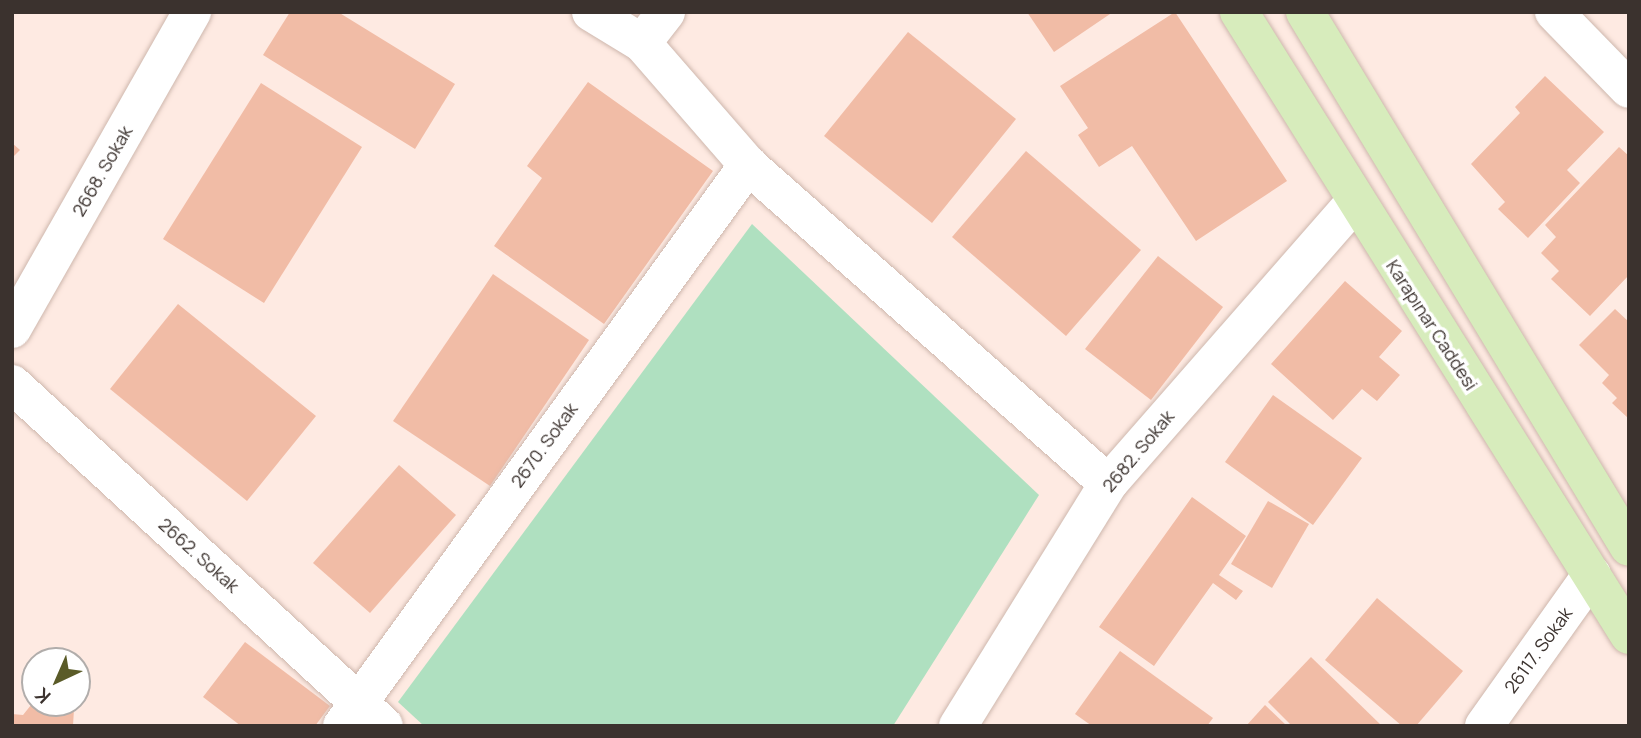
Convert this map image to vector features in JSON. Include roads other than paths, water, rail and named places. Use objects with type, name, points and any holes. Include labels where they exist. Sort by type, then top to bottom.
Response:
[{"type":"main road","name":"Karapınar Caddesi","points":[[1239,12],[1354,203],[1629,635]]},
{"type":"main road","points":[[1305,12],[1629,547]]},
{"type":"street","name":"2668. Sokak","points":[[12,329],[192,12]]},
{"type":"street","points":[[591,12],[642,43],[748,165],[1108,484]]},
{"type":"street","points":[[642,43],[666,12]]},
{"type":"street","points":[[1554,12],[1629,89]]},
{"type":"street","name":"2670. Sokak","points":[[362,717],[748,165]]},
{"type":"street","name":"2682. Sokak","points":[[958,726],[1108,484],[1354,203]]},
{"type":"street","name":"2662. Sokak","points":[[12,384],[362,717]]},
{"type":"street","name":"26117. Sokak","points":[[1484,726],[1592,574]]}]
